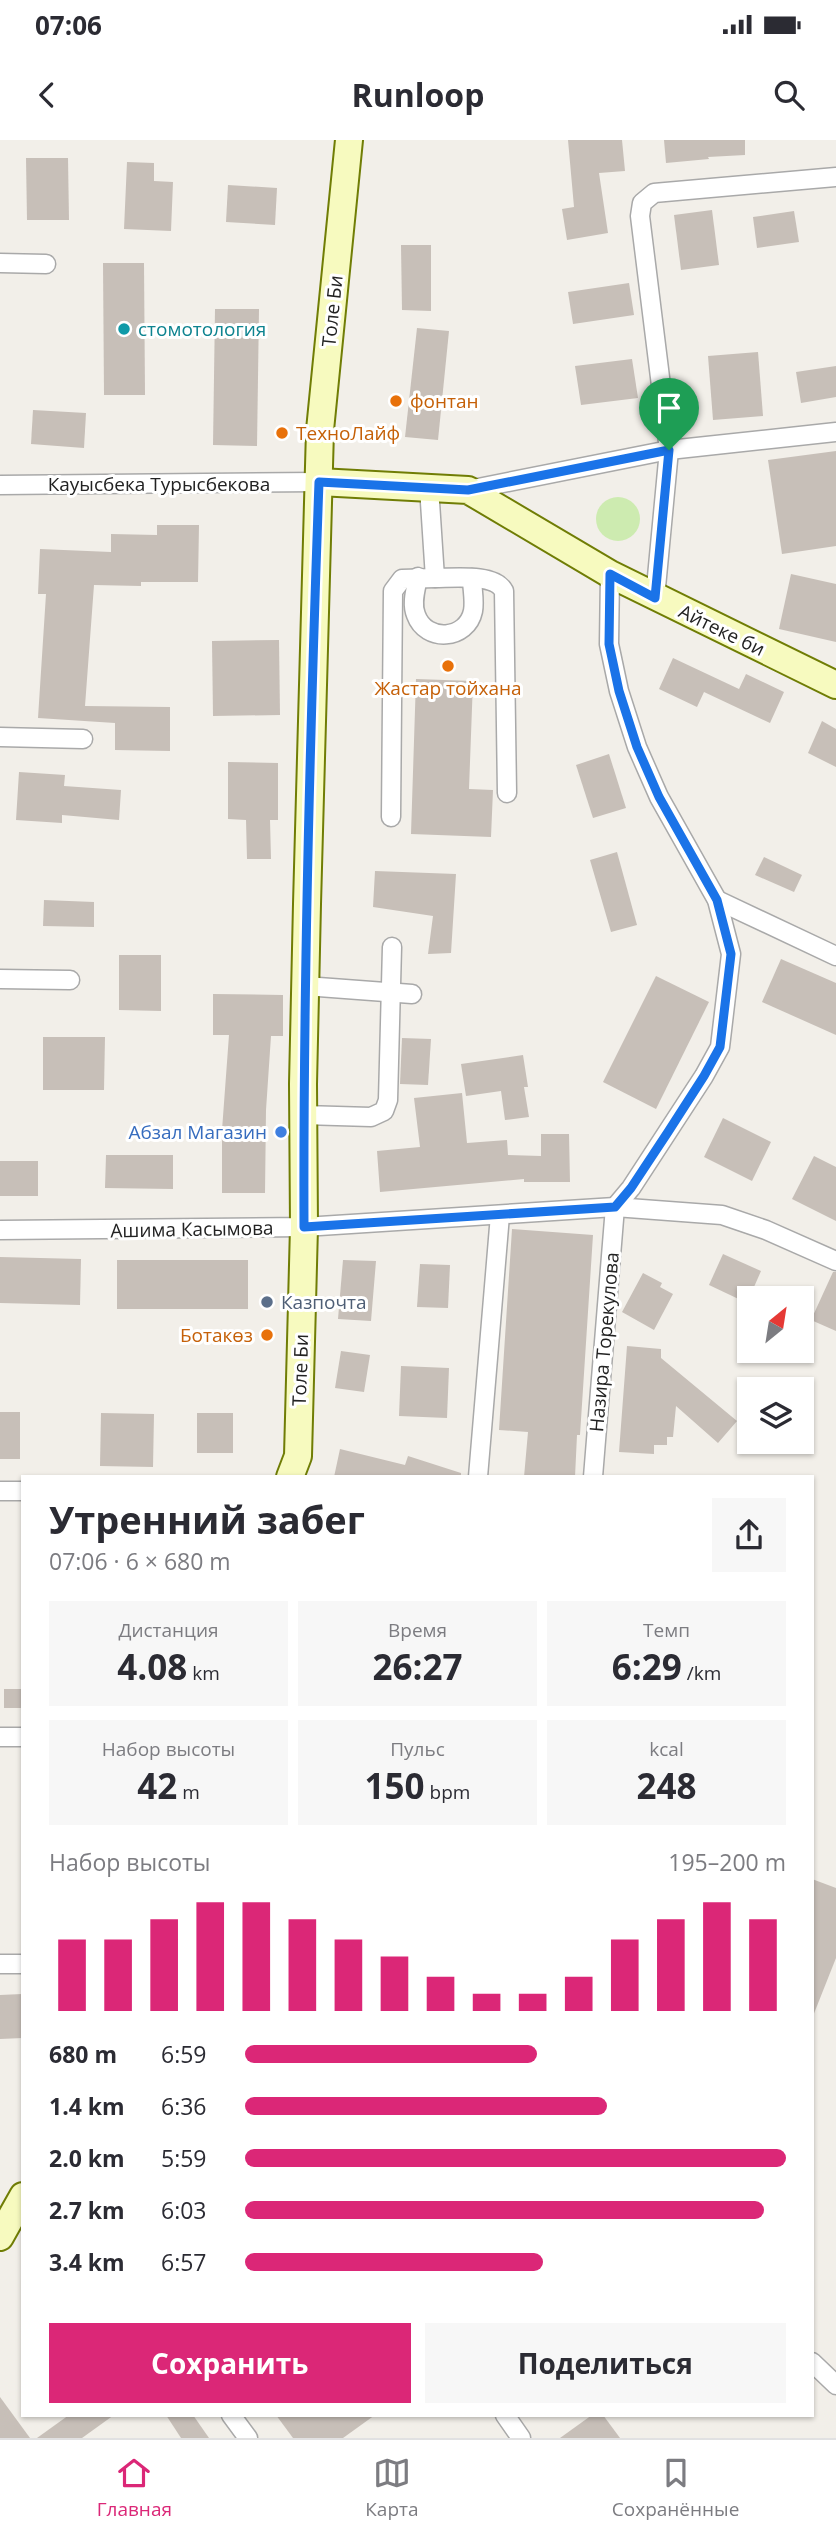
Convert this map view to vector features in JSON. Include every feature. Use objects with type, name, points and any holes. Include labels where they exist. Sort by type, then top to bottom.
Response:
[{"type":"street","name":"Толе Би","points":[[291,1475],[298,1456],[304,1227],[305,986],[320,430],[349,140]]},
{"type":"street","points":[[655,598],[669,450],[640,216],[642,203],[654,193],[836,177]]},
{"type":"street","points":[[0,263],[46,264]]},
{"type":"street","points":[[319,494],[429,487],[468,490],[669,450],[836,432]]},
{"type":"street","name":"Кауысбека Турысбекова","points":[[0,485],[319,494]]},
{"type":"street","points":[[429,487],[426,577],[413,604],[416,617],[423,627],[436,635],[449,635],[461,630],[470,620],[473,610],[472,578]]},
{"type":"street","name":"Айтеке би","points":[[468,490],[655,598],[836,685]]},
{"type":"street","points":[[610,574],[609,644],[619,691],[637,747],[659,797],[717,900],[731,954],[720,1047],[668,1132],[631,1188],[615,1207]]},
{"type":"street","points":[[391,817],[393,591],[402,579],[472,578],[489,580],[501,586],[504,591],[507,793]]},
{"type":"street","points":[[0,737],[83,739]]},
{"type":"street","points":[[717,900],[836,956]]},
{"type":"street","points":[[303,1115],[370,1117],[384,1111],[388,1100],[392,947]]},
{"type":"street","points":[[0,979],[70,980]]},
{"type":"street","points":[[305,986],[412,994]]},
{"type":"street","name":"Ашима Касымова","points":[[0,1230],[304,1227],[615,1207],[722,1214],[836,1261]]},
{"type":"street","name":"Назира Торекулова","points":[[593,1475],[615,1207]]},
{"type":"street","points":[[478,1475],[500,1215]]},
{"type":"street","points":[[0,1490],[21,1491]]},
{"type":"street","points":[[0,1737],[21,1737]]},
{"type":"street","points":[[0,1964],[21,1964]]},
{"type":"street","points":[[0,2237],[21,2200]]},
{"type":"street","points":[[814,2364],[836,2385]]},
{"type":"street","points":[[232,2417],[248,2438]]},
{"type":"street","points":[[506,2417],[522,2438]]},
{"type":"green space","points":[[618,497],[633,504],[640,519],[633,534],[618,541],[603,534],[596,519],[603,504]]},
{"type":"building","points":[[568,140],[622,140],[625,171],[599,173],[608,233],[567,240],[562,209],[574,207]]},
{"type":"building","points":[[664,140],[745,140],[745,155],[666,163]]},
{"type":"building","points":[[26,158],[68,158],[69,220],[27,220]]},
{"type":"building","points":[[127,162],[154,163],[154,181],[173,182],[171,231],[124,229]]},
{"type":"building","points":[[228,185],[277,188],[275,225],[226,222]]},
{"type":"building","points":[[712,210],[719,265],[681,270],[674,215]]},
{"type":"building","points":[[794,211],[799,242],[757,248],[753,217]]},
{"type":"building","points":[[401,245],[431,245],[431,311],[402,310]]},
{"type":"building","name":"стомотология","points":[[103,263],[144,263],[145,395],[104,395]]},
{"type":"building","points":[[629,283],[634,315],[573,324],[568,292]]},
{"type":"building","points":[[215,309],[259,309],[257,446],[213,445]]},
{"type":"building","points":[[417,328],[449,331],[438,440],[405,437]]},
{"type":"building","points":[[758,352],[763,416],[713,420],[708,356]]},
{"type":"building","points":[[632,359],[638,398],[581,405],[575,366]]},
{"type":"building","points":[[836,366],[836,397],[801,403],[796,372]]},
{"type":"building","points":[[33,410],[86,413],[84,448],[31,444]]},
{"type":"building","points":[[836,451],[836,546],[782,554],[768,460]]},
{"type":"building","points":[[157,525],[199,525],[198,582],[141,582],[141,586],[94,585],[85,706],[170,707],[170,751],[115,750],[115,723],[38,718],[46,594],[38,594],[40,549],[111,552],[111,534],[157,535]]},
{"type":"building","points":[[791,574],[836,584],[836,642],[779,629]]},
{"type":"building","points":[[279,640],[280,715],[213,716],[212,641]]},
{"type":"building","points":[[673,658],[739,689],[746,674],[784,692],[770,723],[704,692],[697,707],[659,689]]},
{"type":"building","points":[[416,679],[473,681],[469,789],[493,790],[491,837],[411,834]]},
{"type":"building","points":[[822,721],[836,729],[836,767],[808,753]]},
{"type":"building","points":[[609,754],[626,808],[593,818],[576,765]]},
{"type":"building","points":[[228,762],[278,763],[278,820],[270,820],[271,859],[247,859],[246,820],[228,819]]},
{"type":"building","points":[[19,772],[65,775],[64,786],[121,790],[119,820],[62,815],[62,823],[16,820]]},
{"type":"building","points":[[617,852],[637,925],[611,932],[590,860]]},
{"type":"building","points":[[764,857],[802,875],[794,892],[755,875]]},
{"type":"building","points":[[375,871],[456,874],[451,953],[428,954],[433,916],[373,907]]},
{"type":"building","points":[[44,900],[94,902],[94,927],[43,926]]},
{"type":"building","points":[[119,955],[161,955],[161,1011],[119,1010]]},
{"type":"building","points":[[781,959],[836,983],[836,1035],[762,1002]]},
{"type":"building","points":[[656,976],[709,1002],[656,1109],[603,1082]]},
{"type":"building","points":[[213,994],[283,995],[283,1036],[271,1036],[266,1110],[265,1193],[222,1193],[222,1130],[229,1035],[213,1035]]},
{"type":"building","points":[[43,1037],[105,1037],[104,1090],[43,1090]]},
{"type":"building","points":[[402,1038],[431,1039],[428,1085],[400,1084]]},
{"type":"building","points":[[523,1055],[529,1117],[505,1120],[501,1091],[466,1096],[461,1064]]},
{"type":"building","points":[[462,1093],[467,1143],[507,1140],[508,1155],[541,1156],[541,1134],[569,1134],[570,1182],[524,1182],[524,1179],[380,1192],[377,1151],[420,1147],[414,1098]]},
{"type":"building","points":[[723,1118],[771,1142],[752,1181],[704,1157]]},
{"type":"building","points":[[106,1155],[173,1155],[173,1189],[105,1188]]},
{"type":"building","points":[[814,1156],[836,1167],[836,1221],[792,1199]]},
{"type":"building","points":[[0,1161],[38,1161],[38,1196],[0,1196]]},
{"type":"building","points":[[512,1229],[593,1235],[575,1475],[524,1475],[528,1432],[499,1430]]},
{"type":"building","points":[[723,1254],[761,1271],[754,1286],[737,1286],[737,1298],[709,1285]]},
{"type":"building","points":[[0,1257],[81,1259],[80,1305],[0,1303]]},
{"type":"building","points":[[117,1260],[248,1260],[248,1309],[117,1309]]},
{"type":"building","points":[[343,1260],[376,1261],[371,1321],[338,1319]]},
{"type":"building","name":"Казпочта","points":[[420,1264],[450,1265],[448,1308],[417,1307]]},
{"type":"building","points":[[833,1272],[836,1272],[836,1331],[814,1321],[814,1313]]},
{"type":"building","points":[[643,1273],[662,1283],[660,1287],[673,1294],[654,1330],[622,1312]]},
{"type":"building","points":[[627,1346],[661,1349],[661,1358],[737,1421],[718,1443],[676,1406],[673,1437],[667,1437],[667,1445],[654,1445],[654,1454],[619,1452]]},
{"type":"building","points":[[341,1351],[370,1355],[364,1392],[335,1388]]},
{"type":"building","points":[[401,1366],[449,1368],[447,1418],[399,1416]]},
{"type":"building","points":[[0,1412],[20,1412],[20,1459],[0,1459]]},
{"type":"building","points":[[101,1413],[154,1414],[153,1467],[100,1466]]},
{"type":"building","points":[[197,1413],[233,1413],[233,1453],[197,1453]]},
{"type":"building","points":[[340,1449],[405,1465],[408,1456],[461,1473],[461,1475],[334,1475]]},
{"type":"building","points":[[4,1689],[21,1689],[21,1708],[4,1708]]},
{"type":"building","points":[[814,1880],[836,1888],[836,1958],[814,2013]]},
{"type":"building","points":[[21,1994],[21,2038],[0,2039],[0,1995]]},
{"type":"building","points":[[0,2397],[30,2438],[0,2438]]},
{"type":"building","points":[[66,2417],[111,2417],[82,2438],[37,2438]]},
{"type":"building","points":[[167,2417],[194,2417],[209,2438],[181,2438]]},
{"type":"building","points":[[277,2417],[372,2417],[343,2438],[293,2438]]},
{"type":"building","points":[[589,2417],[604,2417],[620,2438],[560,2438]]},
{"type":"place","name":"стомотология","points":[[124,329]]},
{"type":"place","name":"фонтан","points":[[396,401]]},
{"type":"place","name":"ТехноЛайф","points":[[282,433]]},
{"type":"place","name":"Жастар тойхана","points":[[448,666]]},
{"type":"place","name":"Абзал Магазин","points":[[281,1132]]},
{"type":"place","name":"Казпочта","points":[[267,1302]]},
{"type":"place","name":"Ботакөз","points":[[267,1335]]},
{"type":"route","points":[[669,450],[655,598],[610,574],[609,644],[619,691],[637,747],[659,797],[717,900],[731,954],[720,1047],[668,1132],[631,1188],[615,1207],[304,1227],[303,1084],[319,482],[468,490],[669,450]]}]
